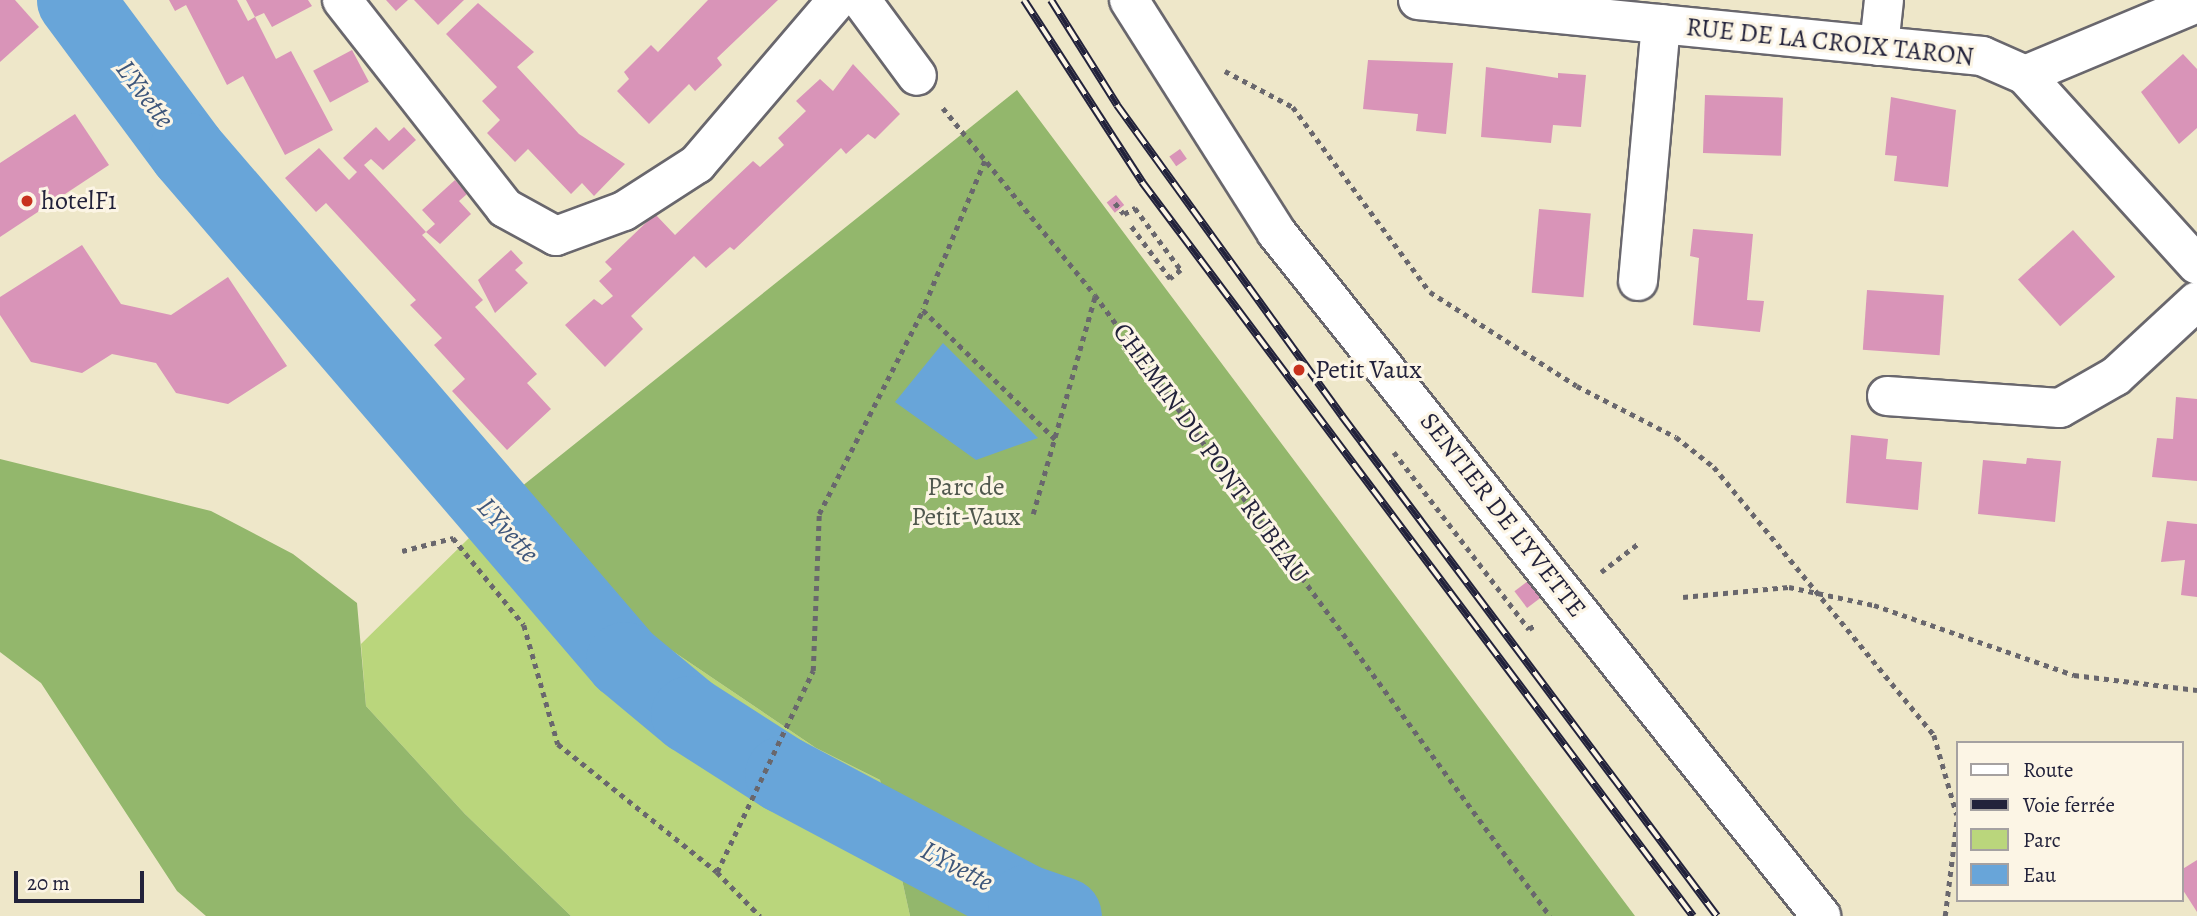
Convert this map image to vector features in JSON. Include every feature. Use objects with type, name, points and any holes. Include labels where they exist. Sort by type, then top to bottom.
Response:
[{"type":"street","points":[[342,0],[505,208],[556,236],[624,211],[697,164],[837,0]]},
{"type":"street","points":[[861,0],[917,76]]},
{"type":"street","name":"RUE DE LA CROIX TARON","points":[[1418,0],[1982,56],[2025,75],[2197,265]]},
{"type":"street","points":[[1879,46],[1884,0]]},
{"type":"street","points":[[2025,75],[2197,3]]},
{"type":"street","name":"SENTIER DE L'YVETTE","points":[[1143,5],[1276,232],[1821,916]]},
{"type":"street","points":[[1638,281],[1661,24]]},
{"type":"street","points":[[1887,396],[2060,408],[2116,376],[2197,301]]},
{"type":"path","points":[[1214,65],[1293,107],[1430,292],[1577,386],[1676,437],[1714,467],[1824,596],[1934,735],[1955,809]]},
{"type":"path","name":"CHEMIN DU PONT RUBEAU","points":[[917,76],[1095,295],[1550,916]]},
{"type":"path","points":[[716,872],[781,747],[813,671],[819,514],[923,310],[985,161]]},
{"type":"path","points":[[1115,203],[1124,214],[1135,208],[1181,270],[1170,279],[1130,225]]},
{"type":"path","points":[[1033,514],[1095,295]]},
{"type":"path","points":[[923,310],[1055,439]]},
{"type":"path","points":[[402,551],[453,538],[524,625],[558,744],[716,872],[760,916]]},
{"type":"path","points":[[1683,597],[1789,587],[1874,605],[2074,676],[2197,690]]},
{"type":"path","points":[[1945,916],[1955,833]]},
{"type":"green space","name":"Parc de Petit-Vaux","points":[[1017,90],[1635,916],[910,916],[880,780],[816,748],[640,629],[521,487]]},
{"type":"green space","points":[[0,459],[211,511],[293,554],[357,603],[366,706],[465,814],[571,916],[206,916],[177,891],[41,683],[0,652]]},
{"type":"green space","points":[[521,487],[640,629],[816,748],[880,780],[910,916],[571,916],[465,814],[366,706],[361,644]]},
{"type":"water","points":[[943,343],[1038,438],[976,460],[895,402]]},
{"type":"building","points":[[0,0],[15,0],[39,27],[0,62]]},
{"type":"building","points":[[169,0],[237,0],[248,21],[255,17],[276,59],[291,51],[333,130],[285,155],[243,76],[227,85],[186,5],[175,11]]},
{"type":"building","points":[[246,0],[308,0],[312,6],[272,27],[264,13],[255,17]]},
{"type":"building","points":[[386,0],[408,0],[396,11]]},
{"type":"building","points":[[414,0],[464,0],[438,25]]},
{"type":"building","points":[[708,0],[778,0],[717,58],[722,65],[695,91],[689,84],[649,124],[617,91],[629,79],[624,72],[651,45],[658,52]]},
{"type":"building","points":[[478,3],[534,52],[517,67],[579,134],[625,164],[594,196],[582,183],[571,194],[528,149],[515,162],[487,133],[500,120],[482,101],[497,87],[446,34]]},
{"type":"building","points":[[352,50],[369,82],[330,102],[313,71]]},
{"type":"building","points":[[2183,54],[2197,69],[2197,128],[2179,144],[2141,92]]},
{"type":"building","points":[[1368,60],[1453,63],[1446,134],[1416,131],[1418,114],[1363,109]]},
{"type":"building","points":[[853,64],[900,114],[875,139],[868,134],[846,154],[841,148],[734,250],[730,247],[706,268],[694,256],[631,316],[643,329],[605,367],[565,325],[594,299],[602,305],[613,296],[599,281],[612,269],[605,262],[655,214],[675,235],[753,161],[760,167],[784,145],[778,138],[806,111],[796,101],[820,79],[833,91]]},
{"type":"building","points":[[1486,67],[1558,78],[1558,73],[1586,75],[1581,127],[1553,125],[1551,143],[1481,137]]},
{"type":"building","points":[[1705,95],[1783,98],[1781,156],[1703,153]]},
{"type":"building","points":[[1891,97],[1956,110],[1948,187],[1894,181],[1897,156],[1885,155]]},
{"type":"building","name":"hotelF1","points":[[75,114],[109,165],[0,237],[0,163]]},
{"type":"building","points":[[376,127],[389,141],[404,127],[416,140],[383,170],[371,159],[364,165],[426,232],[422,235],[483,300],[475,307],[537,374],[527,383],[551,409],[507,450],[452,391],[465,379],[434,345],[442,338],[410,305],[416,300],[326,203],[316,212],[285,178],[319,148],[349,180],[357,172],[343,158]]},
{"type":"building","points":[[1180,149],[1187,159],[1176,166],[1169,156]]},
{"type":"building","points":[[455,180],[467,194],[459,201],[471,214],[440,244],[426,232],[435,224],[422,210]]},
{"type":"building","points":[[1116,195],[1124,205],[1115,213],[1107,203]]},
{"type":"building","points":[[1539,209],[1591,214],[1583,297],[1532,293]]},
{"type":"building","points":[[1693,229],[1753,234],[1747,300],[1764,301],[1760,332],[1693,325],[1699,258],[1690,256]]},
{"type":"building","points":[[2073,230],[2115,277],[2060,326],[2018,280]]},
{"type":"building","points":[[82,245],[121,304],[171,315],[228,277],[287,366],[228,404],[176,393],[156,363],[112,354],[82,373],[31,362],[0,315],[0,297]]},
{"type":"building","points":[[511,250],[523,263],[515,270],[528,283],[495,313],[478,280]]},
{"type":"building","points":[[1867,290],[1944,295],[1940,355],[1863,350]]},
{"type":"building","points":[[2176,397],[2197,399],[2197,481],[2152,477],[2157,438],[2173,439]]},
{"type":"building","points":[[1851,435],[1888,439],[1886,459],[1922,462],[1918,510],[1846,503]]},
{"type":"building","points":[[2027,458],[2061,461],[2055,522],[1978,514],[1983,460],[2026,464]]},
{"type":"building","points":[[2167,521],[2197,524],[2197,597],[2181,595],[2185,560],[2161,562]]},
{"type":"building","points":[[1528,581],[1541,598],[1527,608],[1514,591]]},
{"type":"building","points":[[2197,860],[2197,912],[2183,890],[2183,869]]},
{"type":"waterway","name":"L'Yvette","points":[[75,0],[187,151],[624,660],[689,714],[783,774],[1026,903],[1063,916]]},
{"type":"railway","points":[[1024,0],[1142,182],[1693,916]]},
{"type":"railway","points":[[1051,0],[1117,105],[1342,416],[1717,916]]},
{"type":"place","name":"hotelF1","points":[[27,201]]},
{"type":"place","name":"Petit Vaux","points":[[1299,370]]}]
